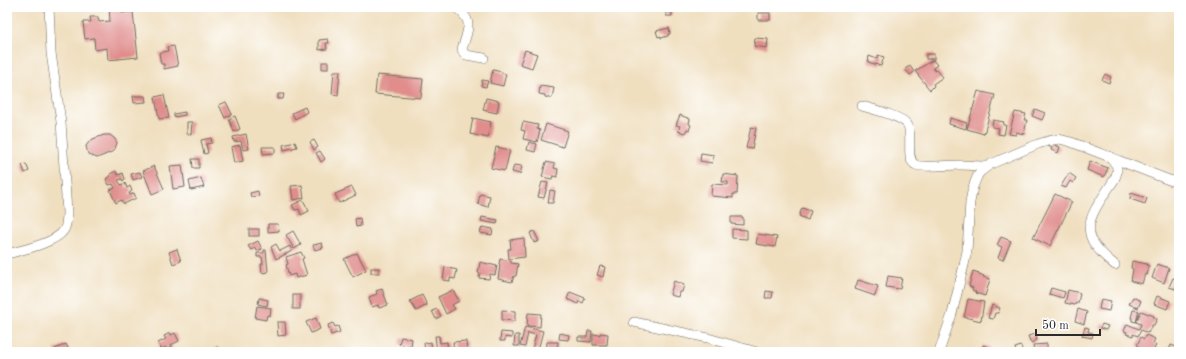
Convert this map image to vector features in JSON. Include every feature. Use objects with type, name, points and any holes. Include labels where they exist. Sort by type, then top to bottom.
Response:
[{"type":"street","points":[[7,254],[58,237],[65,229],[67,219],[68,212],[61,122],[51,53],[49,7]]},
{"type":"street","points":[[454,7],[467,17],[467,32],[462,49],[463,52],[466,55],[484,58]]},
{"type":"street","points":[[862,106],[886,113],[902,120],[907,124],[909,131],[910,157],[915,165],[987,166]]},
{"type":"street","points":[[939,352],[952,314],[967,251],[970,202],[973,187],[980,172],[987,166],[1038,144],[1059,139],[1109,156],[1169,180],[1179,182]]},
{"type":"street","points":[[1109,156],[1116,164],[1118,169],[1116,176],[1095,208],[1090,220],[1089,230],[1096,247],[1102,255],[1114,265]]},
{"type":"street","points":[[634,322],[708,338],[757,352]]},
{"type":"building","points":[[109,7],[122,7],[122,13],[133,12],[138,57],[108,60],[107,48],[95,50],[94,38],[85,39],[83,22],[91,22],[90,17],[98,17],[99,22],[110,21]]},
{"type":"building","points":[[666,7],[672,8],[672,16],[666,16]]},
{"type":"building","points":[[758,13],[770,13],[770,20],[758,20]]},
{"type":"building","points":[[669,28],[670,34],[668,34],[668,36],[661,38],[661,36],[658,37],[656,31]]},
{"type":"building","points":[[755,38],[768,39],[767,48],[754,46]]},
{"type":"building","points":[[328,39],[329,43],[326,43],[327,49],[319,50],[319,40]]},
{"type":"building","points":[[174,46],[178,66],[164,69],[164,64],[161,64],[159,53],[168,51],[167,47]]},
{"type":"building","points":[[525,50],[537,54],[532,68],[520,64]]},
{"type":"building","points":[[926,54],[934,54],[934,59],[926,59]]},
{"type":"building","points":[[878,55],[884,57],[881,66],[868,62],[869,56],[877,59]]},
{"type":"building","points":[[933,60],[937,65],[933,68],[943,77],[933,84],[934,86],[930,90],[915,71]]},
{"type":"building","points":[[322,62],[328,62],[328,69],[322,69]]},
{"type":"building","points":[[910,66],[914,72],[910,75],[905,69]]},
{"type":"building","points":[[493,70],[506,74],[503,86],[490,83]]},
{"type":"building","points":[[334,71],[340,71],[338,95],[332,94]]},
{"type":"building","points":[[1105,74],[1111,77],[1109,83],[1102,80]]},
{"type":"building","points":[[377,75],[423,79],[421,98],[375,94]]},
{"type":"building","points":[[482,80],[488,81],[486,87],[481,86]]},
{"type":"building","points":[[540,86],[554,88],[552,98],[539,94]]},
{"type":"building","points":[[978,91],[995,95],[984,134],[967,129]]},
{"type":"building","points":[[278,94],[284,94],[283,99],[278,99]]},
{"type":"building","points":[[164,95],[169,118],[159,119],[155,97]]},
{"type":"building","points":[[133,96],[145,96],[146,102],[134,103]]},
{"type":"building","points":[[486,98],[499,101],[497,113],[483,110]]},
{"type":"building","points":[[226,102],[232,114],[225,118],[219,105]]},
{"type":"building","points":[[305,107],[307,112],[295,119],[292,113]]},
{"type":"building","points":[[1035,109],[1045,113],[1042,120],[1032,116]]},
{"type":"building","points":[[185,112],[185,115],[174,117],[174,114]]},
{"type":"building","points":[[1015,112],[1026,114],[1024,120],[1027,120],[1024,134],[1016,132],[1016,135],[1009,134]]},
{"type":"building","points":[[680,115],[690,119],[689,124],[691,125],[689,130],[687,129],[685,133],[678,131],[680,126],[676,125]]},
{"type":"building","points":[[235,116],[240,129],[234,132],[229,119]]},
{"type":"building","points":[[473,118],[491,122],[488,138],[470,134]]},
{"type":"building","points":[[950,118],[967,123],[966,129],[949,124]]},
{"type":"building","points":[[993,120],[1004,122],[1003,125],[1006,125],[1004,135],[998,134],[999,128],[992,127]]},
{"type":"building","points":[[187,122],[192,122],[191,134],[187,134]]},
{"type":"building","points":[[523,122],[538,125],[537,129],[540,130],[537,142],[523,139],[525,131],[521,130]]},
{"type":"building","points":[[546,124],[568,131],[563,147],[541,140]]},
{"type":"building","points":[[751,127],[756,128],[752,149],[746,148]]},
{"type":"building","points":[[246,134],[249,149],[243,150],[241,141],[234,142],[233,137]]},
{"type":"building","points":[[104,135],[110,135],[115,139],[117,143],[114,151],[97,158],[88,154],[86,146],[89,142]]},
{"type":"building","points":[[211,138],[212,143],[206,144],[208,153],[204,154],[201,140]]},
{"type":"building","points":[[314,140],[318,147],[314,150],[310,142]]},
{"type":"building","points":[[295,142],[297,147],[284,150],[283,145]]},
{"type":"building","points":[[529,142],[537,144],[535,152],[527,150]]},
{"type":"building","points":[[1049,143],[1060,147],[1058,153],[1051,150],[1052,148],[1048,146]]},
{"type":"building","points":[[240,145],[243,161],[234,163],[231,147]]},
{"type":"building","points":[[262,147],[275,147],[275,153],[263,154]]},
{"type":"building","points":[[496,147],[510,150],[505,171],[491,168]]},
{"type":"building","points":[[320,151],[325,159],[321,162],[316,153]]},
{"type":"building","points":[[701,153],[714,155],[712,163],[700,161]]},
{"type":"building","points":[[192,159],[199,159],[199,168],[193,168]]},
{"type":"building","points":[[1090,161],[1108,168],[1104,177],[1087,170]]},
{"type":"building","points":[[546,162],[555,164],[554,168],[558,169],[557,177],[553,176],[552,179],[542,177]]},
{"type":"building","points":[[26,164],[29,171],[25,173],[22,165]]},
{"type":"building","points":[[182,165],[185,187],[173,189],[170,166]]},
{"type":"building","points":[[514,165],[522,166],[520,174],[512,172]]},
{"type":"building","points":[[154,166],[164,189],[152,194],[143,171]]},
{"type":"building","points":[[116,171],[118,175],[123,173],[125,179],[123,181],[122,179],[118,180],[121,185],[125,183],[127,188],[130,186],[132,191],[129,193],[130,195],[134,193],[136,198],[124,204],[121,200],[116,203],[110,190],[115,188],[113,184],[109,185],[106,179],[111,176],[110,174]]},
{"type":"building","points":[[140,172],[142,177],[133,180],[131,174]]},
{"type":"building","points":[[1069,173],[1076,178],[1073,183],[1070,181],[1066,188],[1061,186]]},
{"type":"building","points":[[723,174],[738,176],[737,194],[733,194],[733,198],[711,196],[712,184],[728,185],[728,182],[722,182]]},
{"type":"building","points":[[201,178],[204,187],[191,190],[189,181]]},
{"type":"building","points":[[542,182],[548,183],[544,198],[538,197]]},
{"type":"building","points":[[302,185],[304,198],[293,200],[291,186]]},
{"type":"building","points":[[352,187],[356,195],[339,203],[335,194]]},
{"type":"building","points":[[550,190],[555,191],[553,203],[548,203]]},
{"type":"building","points":[[258,191],[259,196],[251,197],[250,193]]},
{"type":"building","points":[[1131,193],[1147,198],[1145,204],[1130,199]]},
{"type":"building","points":[[480,194],[490,196],[488,207],[478,204]]},
{"type":"building","points":[[1055,194],[1072,202],[1050,246],[1033,238]]},
{"type":"building","points":[[303,200],[309,211],[301,215],[299,209],[295,210],[292,205]]},
{"type":"building","points":[[802,208],[811,211],[808,220],[799,216]]},
{"type":"building","points":[[482,217],[498,220],[497,224],[481,221]]},
{"type":"building","points":[[731,217],[743,217],[743,225],[731,224]]},
{"type":"building","points":[[360,218],[361,226],[356,227],[355,219]]},
{"type":"building","points":[[268,224],[278,224],[279,231],[268,232]]},
{"type":"building","points":[[482,227],[493,229],[492,235],[480,233]]},
{"type":"building","points":[[249,229],[259,229],[259,236],[249,236]]},
{"type":"building","points":[[732,229],[747,230],[747,239],[732,238]]},
{"type":"building","points":[[293,231],[301,245],[294,249],[286,235]]},
{"type":"building","points":[[534,231],[539,241],[534,243],[530,233]]},
{"type":"building","points":[[758,234],[777,237],[775,247],[756,244]]},
{"type":"building","points":[[1001,237],[1011,241],[1003,260],[998,258],[1002,247],[997,245]]},
{"type":"building","points":[[524,238],[525,257],[509,259],[508,249],[511,249],[510,240]]},
{"type":"building","points":[[258,241],[262,249],[257,251],[256,248],[251,250],[248,246]]},
{"type":"building","points":[[322,243],[323,248],[315,250],[313,245]]},
{"type":"building","points":[[276,244],[280,251],[290,246],[292,251],[276,259],[271,247]]},
{"type":"building","points":[[177,249],[181,261],[173,264],[169,252]]},
{"type":"building","points":[[264,250],[266,250],[268,272],[262,273],[262,257],[257,257],[257,253],[264,253]]},
{"type":"building","points":[[301,252],[304,258],[302,259],[307,275],[296,278],[295,274],[289,276],[286,265],[288,264],[286,257]]},
{"type":"building","points":[[357,253],[366,270],[353,277],[344,259]]},
{"type":"building","points":[[500,259],[518,264],[516,276],[514,276],[512,282],[498,279]]},
{"type":"building","points":[[1132,261],[1147,264],[1149,266],[1147,275],[1145,274],[1142,284],[1131,281],[1133,269],[1131,268]]},
{"type":"building","points":[[480,262],[497,266],[495,275],[490,274],[489,279],[479,278],[480,273],[478,273]]},
{"type":"building","points":[[1157,264],[1169,268],[1164,283],[1152,278]]},
{"type":"building","points":[[600,266],[605,267],[603,277],[597,275]]},
{"type":"building","points":[[445,267],[457,270],[455,279],[450,278],[450,281],[443,280]]},
{"type":"building","points":[[371,268],[379,268],[379,273],[371,273]]},
{"type":"building","points":[[973,271],[990,279],[985,296],[975,293],[976,292],[972,290],[973,288],[969,286]]},
{"type":"building","points":[[888,276],[902,278],[900,289],[886,287]]},
{"type":"building","points":[[1173,278],[1179,280],[1179,290],[1169,287]]},
{"type":"building","points":[[858,280],[878,286],[875,296],[855,289]]},
{"type":"building","points":[[674,281],[684,285],[682,292],[679,292],[678,297],[670,295]]},
{"type":"building","points":[[1051,288],[1065,292],[1063,298],[1049,294]]},
{"type":"building","points":[[382,289],[388,305],[379,308],[378,305],[372,307],[369,297],[377,294],[376,291]]},
{"type":"building","points":[[453,290],[459,301],[452,305],[455,309],[446,314],[438,297]]},
{"type":"building","points":[[1068,290],[1080,293],[1078,303],[1075,305],[1065,303]]},
{"type":"building","points":[[766,291],[773,292],[772,298],[765,298]]},
{"type":"building","points":[[570,292],[585,298],[583,303],[579,301],[578,304],[567,299]]},
{"type":"building","points":[[293,295],[300,295],[300,309],[293,309]]},
{"type":"building","points":[[422,295],[427,305],[416,311],[410,301]]},
{"type":"building","points":[[1157,296],[1170,301],[1167,309],[1154,304]]},
{"type":"building","points":[[1133,297],[1141,301],[1138,308],[1129,304]]},
{"type":"building","points":[[259,298],[268,300],[267,306],[258,304]]},
{"type":"building","points":[[968,299],[984,302],[981,321],[964,317]]},
{"type":"building","points":[[1101,299],[1111,301],[1109,311],[1099,309]]},
{"type":"building","points":[[992,305],[1000,308],[998,313],[995,313],[993,319],[988,318]]},
{"type":"building","points":[[257,306],[271,308],[270,316],[267,315],[266,320],[255,318]]},
{"type":"building","points":[[437,309],[441,316],[436,319],[432,311]]},
{"type":"building","points":[[1078,309],[1087,312],[1084,324],[1075,321]]},
{"type":"building","points":[[502,310],[515,311],[515,321],[502,320]]},
{"type":"building","points":[[1133,310],[1139,311],[1136,322],[1132,321],[1131,318]]},
{"type":"building","points":[[1141,311],[1154,316],[1154,318],[1157,319],[1154,325],[1152,325],[1148,333],[1141,330],[1138,336],[1126,334],[1127,332],[1124,331],[1127,324],[1139,329],[1141,324],[1136,322]]},
{"type":"building","points":[[528,313],[541,314],[540,327],[527,326]]},
{"type":"building","points":[[316,318],[320,329],[311,333],[306,322]]},
{"type":"building","points":[[277,322],[285,322],[286,335],[278,336]]},
{"type":"building","points":[[333,323],[335,327],[338,326],[340,332],[331,335],[328,325]]},
{"type":"building","points":[[1102,324],[1108,326],[1106,330],[1100,328]]},
{"type":"building","points":[[525,327],[543,331],[538,350],[532,349],[536,335],[528,333],[525,347],[520,346]]},
{"type":"building","points":[[1085,327],[1089,328],[1088,332],[1093,333],[1092,338],[1082,336]]},
{"type":"building","points":[[588,331],[592,331],[591,342],[578,341],[578,337],[587,337]]},
{"type":"building","points":[[501,332],[512,333],[512,338],[505,337],[505,341],[500,341]]},
{"type":"building","points":[[170,333],[171,335],[175,333],[179,341],[171,345],[173,350],[168,352],[166,347],[161,349],[158,343],[166,339],[164,336]]},
{"type":"building","points":[[560,333],[569,335],[568,340],[559,339]]},
{"type":"building","points":[[600,333],[608,334],[607,345],[593,345],[593,334],[600,335]]},
{"type":"building","points":[[1035,334],[1037,340],[1031,343],[1028,336]]},
{"type":"building","points":[[515,335],[519,335],[519,346],[514,346]]},
{"type":"building","points":[[1146,335],[1155,339],[1153,343],[1156,345],[1153,352],[1137,352],[1140,347],[1137,345],[1141,337],[1144,339]]},
{"type":"building","points":[[435,336],[439,336],[440,343],[447,342],[448,352],[437,352]]},
{"type":"building","points":[[401,337],[412,339],[411,347],[399,344]]},
{"type":"building","points":[[466,341],[467,352],[454,352],[453,342]]},
{"type":"building","points":[[431,342],[432,352],[425,352],[424,343]]},
{"type":"building","points":[[547,342],[558,342],[557,352],[546,352]]},
{"type":"building","points":[[66,344],[70,352],[56,352],[55,349]]},
{"type":"building","points":[[1047,344],[1047,352],[1034,352],[1033,345]]},
{"type":"building","points":[[983,345],[989,347],[988,351],[981,352]]},
{"type":"building","points":[[1171,345],[1179,348],[1179,352],[1168,352]]},
{"type":"building","points":[[1021,346],[1023,352],[1016,352],[1015,348]]},
{"type":"building","points":[[218,347],[220,352],[208,352]]}]
